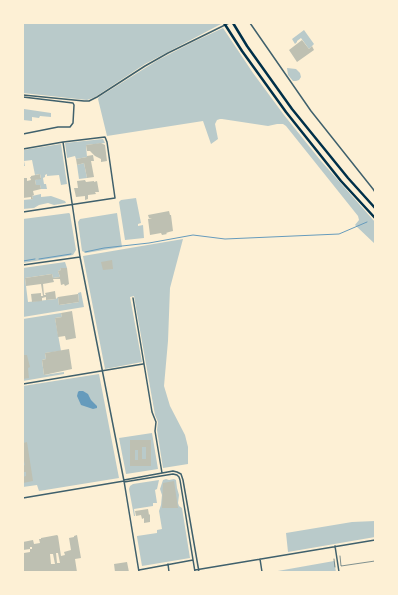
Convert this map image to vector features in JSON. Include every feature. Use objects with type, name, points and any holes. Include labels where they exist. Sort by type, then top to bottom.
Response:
[{"type":"highway","points":[[224,23],[246,57],[286,112],[341,181],[375,218]]},
{"type":"highway","points":[[233,23],[264,70],[301,121],[375,208]]},
{"type":"street","points":[[23,96],[86,101],[91,100],[168,53],[230,23]]},
{"type":"street","points":[[250,23],[308,106],[375,192]]},
{"type":"street","points":[[23,96],[74,104],[73,123],[70,127],[58,127],[23,134]]},
{"type":"street","points":[[23,149],[105,137],[116,198],[23,212]]},
{"type":"street","points":[[63,142],[80,257],[124,481],[139,571],[194,560]]},
{"type":"street","points":[[23,265],[80,257]]},
{"type":"street","points":[[133,298],[152,412],[156,422],[155,431],[162,473]]},
{"type":"street","points":[[23,384],[144,364]]},
{"type":"street","points":[[124,481],[162,473],[176,471],[180,473],[182,477],[199,572]]},
{"type":"street","points":[[23,498],[173,474],[178,476],[180,480],[195,571],[198,569],[375,540]]},
{"type":"street","points":[[335,546],[339,572]]},
{"type":"street","points":[[260,559],[262,572]]},
{"type":"street","points":[[168,564],[169,572]]},
{"type":"path","points":[[335,567],[334,556],[340,555],[341,566],[375,561]]},
{"type":"shaded area","points":[[23,23],[221,24],[145,64],[95,97],[87,100],[23,93]]},
{"type":"shaded area","points":[[223,28],[253,73],[284,115],[321,161],[375,222],[375,244],[355,225],[359,220],[358,216],[283,124],[268,126],[220,119],[217,120],[215,124],[218,139],[211,144],[203,121],[107,136],[98,99],[99,97],[158,60]]},
{"type":"shaded area","points":[[304,30],[314,44],[309,49],[301,38],[295,44],[292,39]]},
{"type":"shaded area","points":[[287,68],[296,69],[300,73],[301,77],[299,80],[293,81],[288,75]]},
{"type":"shaded area","points":[[24,109],[51,113],[51,117],[40,116],[39,118],[32,117],[32,121],[23,120]]},
{"type":"shaded area","points":[[103,139],[105,143],[86,145],[87,157],[76,159],[75,156],[67,158],[65,143]]},
{"type":"shaded area","points":[[61,144],[67,184],[61,185],[59,175],[47,176],[47,174],[43,178],[47,189],[41,189],[40,185],[36,185],[35,180],[41,178],[40,174],[35,175],[32,160],[24,161],[25,166],[23,166],[23,150]]},
{"type":"shaded area","points":[[84,163],[87,178],[79,179],[77,165]]},
{"type":"shaded area","points":[[41,194],[41,197],[51,196],[65,201],[66,203],[54,205],[48,203],[34,208],[23,209],[23,200],[33,199],[32,196]]},
{"type":"shaded area","points":[[136,198],[141,223],[138,224],[138,226],[143,225],[144,238],[125,240],[119,202],[121,200]]},
{"type":"shaded area","points":[[69,213],[76,250],[73,255],[23,263],[23,219]]},
{"type":"shaded area","points":[[117,213],[122,247],[86,253],[82,251],[78,222],[80,219]]},
{"type":"shaded area","points":[[183,239],[170,288],[168,341],[164,386],[170,406],[185,435],[188,447],[188,464],[163,468],[157,430],[158,422],[155,415],[134,296],[130,297],[142,362],[105,369],[83,256]]},
{"type":"shaded area","points":[[65,262],[67,268],[60,268],[61,270],[58,271],[60,277],[53,278],[52,274],[25,278],[28,302],[56,299],[58,297],[59,305],[79,302],[78,293],[81,292],[84,307],[23,317],[23,268]]},
{"type":"shaded area","points":[[61,313],[62,317],[55,318],[61,351],[45,353],[46,359],[42,360],[44,375],[64,372],[64,374],[23,381],[23,319]]},
{"type":"shaded area","points":[[99,374],[119,478],[39,491],[37,485],[23,487],[23,386]]},
{"type":"shaded area","points":[[152,433],[158,469],[126,474],[119,438]]},
{"type":"shaded area","points":[[159,480],[157,489],[155,490],[157,503],[153,503],[153,506],[134,509],[134,516],[129,489],[130,486],[133,484]]},
{"type":"shaded area","points":[[163,480],[176,480],[179,495],[178,503],[182,508],[190,558],[142,566],[137,536],[157,533],[157,530],[162,529],[159,511],[162,495],[160,489]]},
{"type":"shaded area","points":[[375,521],[375,537],[288,552],[286,533],[352,522]]},
{"type":"shaded area","points":[[334,561],[336,572],[272,572]]},
{"type":"water","points":[[79,391],[83,391],[88,394],[97,408],[93,409],[81,405],[77,396]]},
{"type":"building","points":[[302,40],[309,49],[312,46],[314,50],[297,62],[289,50]]},
{"type":"building","points":[[101,143],[105,145],[107,161],[101,162],[101,159],[90,151],[87,151],[86,145]]},
{"type":"building","points":[[93,155],[94,161],[91,161],[94,177],[87,178],[84,163],[77,165],[76,159]]},
{"type":"building","points":[[40,174],[41,179],[35,180],[36,185],[40,185],[41,189],[33,191],[33,199],[31,199],[31,197],[23,198],[23,178],[27,178],[27,181],[31,180],[31,176]]},
{"type":"building","points":[[85,180],[86,182],[97,181],[99,192],[88,195],[88,199],[85,200],[85,196],[76,197],[74,188],[78,188],[77,181]]},
{"type":"building","points":[[169,211],[173,231],[162,235],[161,233],[150,235],[148,219],[152,218],[149,218],[148,215]]},
{"type":"building","points":[[112,260],[113,269],[103,270],[101,262]]},
{"type":"building","points":[[60,268],[67,268],[69,284],[65,286],[64,284],[61,285],[60,279],[53,279],[54,282],[43,284],[44,295],[46,295],[45,293],[55,291],[56,299],[46,300],[46,297],[42,298],[42,301],[32,302],[31,294],[41,293],[41,296],[43,296],[41,284],[26,286],[25,278],[52,274],[53,278],[60,277],[58,271],[61,270]]},
{"type":"building","points":[[78,294],[79,302],[59,305],[58,297]]},
{"type":"building","points":[[72,311],[76,338],[66,340],[65,336],[58,337],[55,318],[62,317],[61,313]]},
{"type":"building","points":[[69,349],[72,369],[44,375],[42,360],[46,359],[45,353]]},
{"type":"building","points":[[23,355],[27,355],[30,367],[28,368],[29,378],[23,379]]},
{"type":"building","points":[[130,440],[151,440],[151,466],[130,466]],"holes":[[[142,447],[146,447],[146,459],[142,459]],[[135,450],[138,450],[138,460],[135,460]]]},
{"type":"building","points":[[27,442],[33,481],[23,483],[23,477],[26,476],[26,472],[23,472],[23,466],[25,465],[23,461],[23,443]]},
{"type":"building","points":[[174,481],[178,508],[162,508],[163,483]]},
{"type":"building","points":[[148,509],[149,515],[150,514],[150,522],[144,523],[144,518],[142,519],[141,515],[136,516],[135,511]]},
{"type":"building","points":[[57,535],[61,556],[65,555],[64,552],[71,550],[69,538],[77,535],[81,558],[75,559],[77,572],[23,572],[24,553],[30,552],[30,549],[23,550],[23,542],[33,540],[34,544],[40,543],[39,539],[41,538]],"holes":[[[56,553],[58,553],[60,563],[57,563]],[[50,554],[53,554],[55,564],[51,564]]]},
{"type":"building","points":[[127,562],[129,572],[115,572],[114,564]]},
{"type":"waterway","points":[[85,252],[193,235],[225,239],[339,234],[367,222]]},
{"type":"waterway","points":[[39,259],[71,254]]},
{"type":"waterway","points":[[23,261],[35,259]]}]
